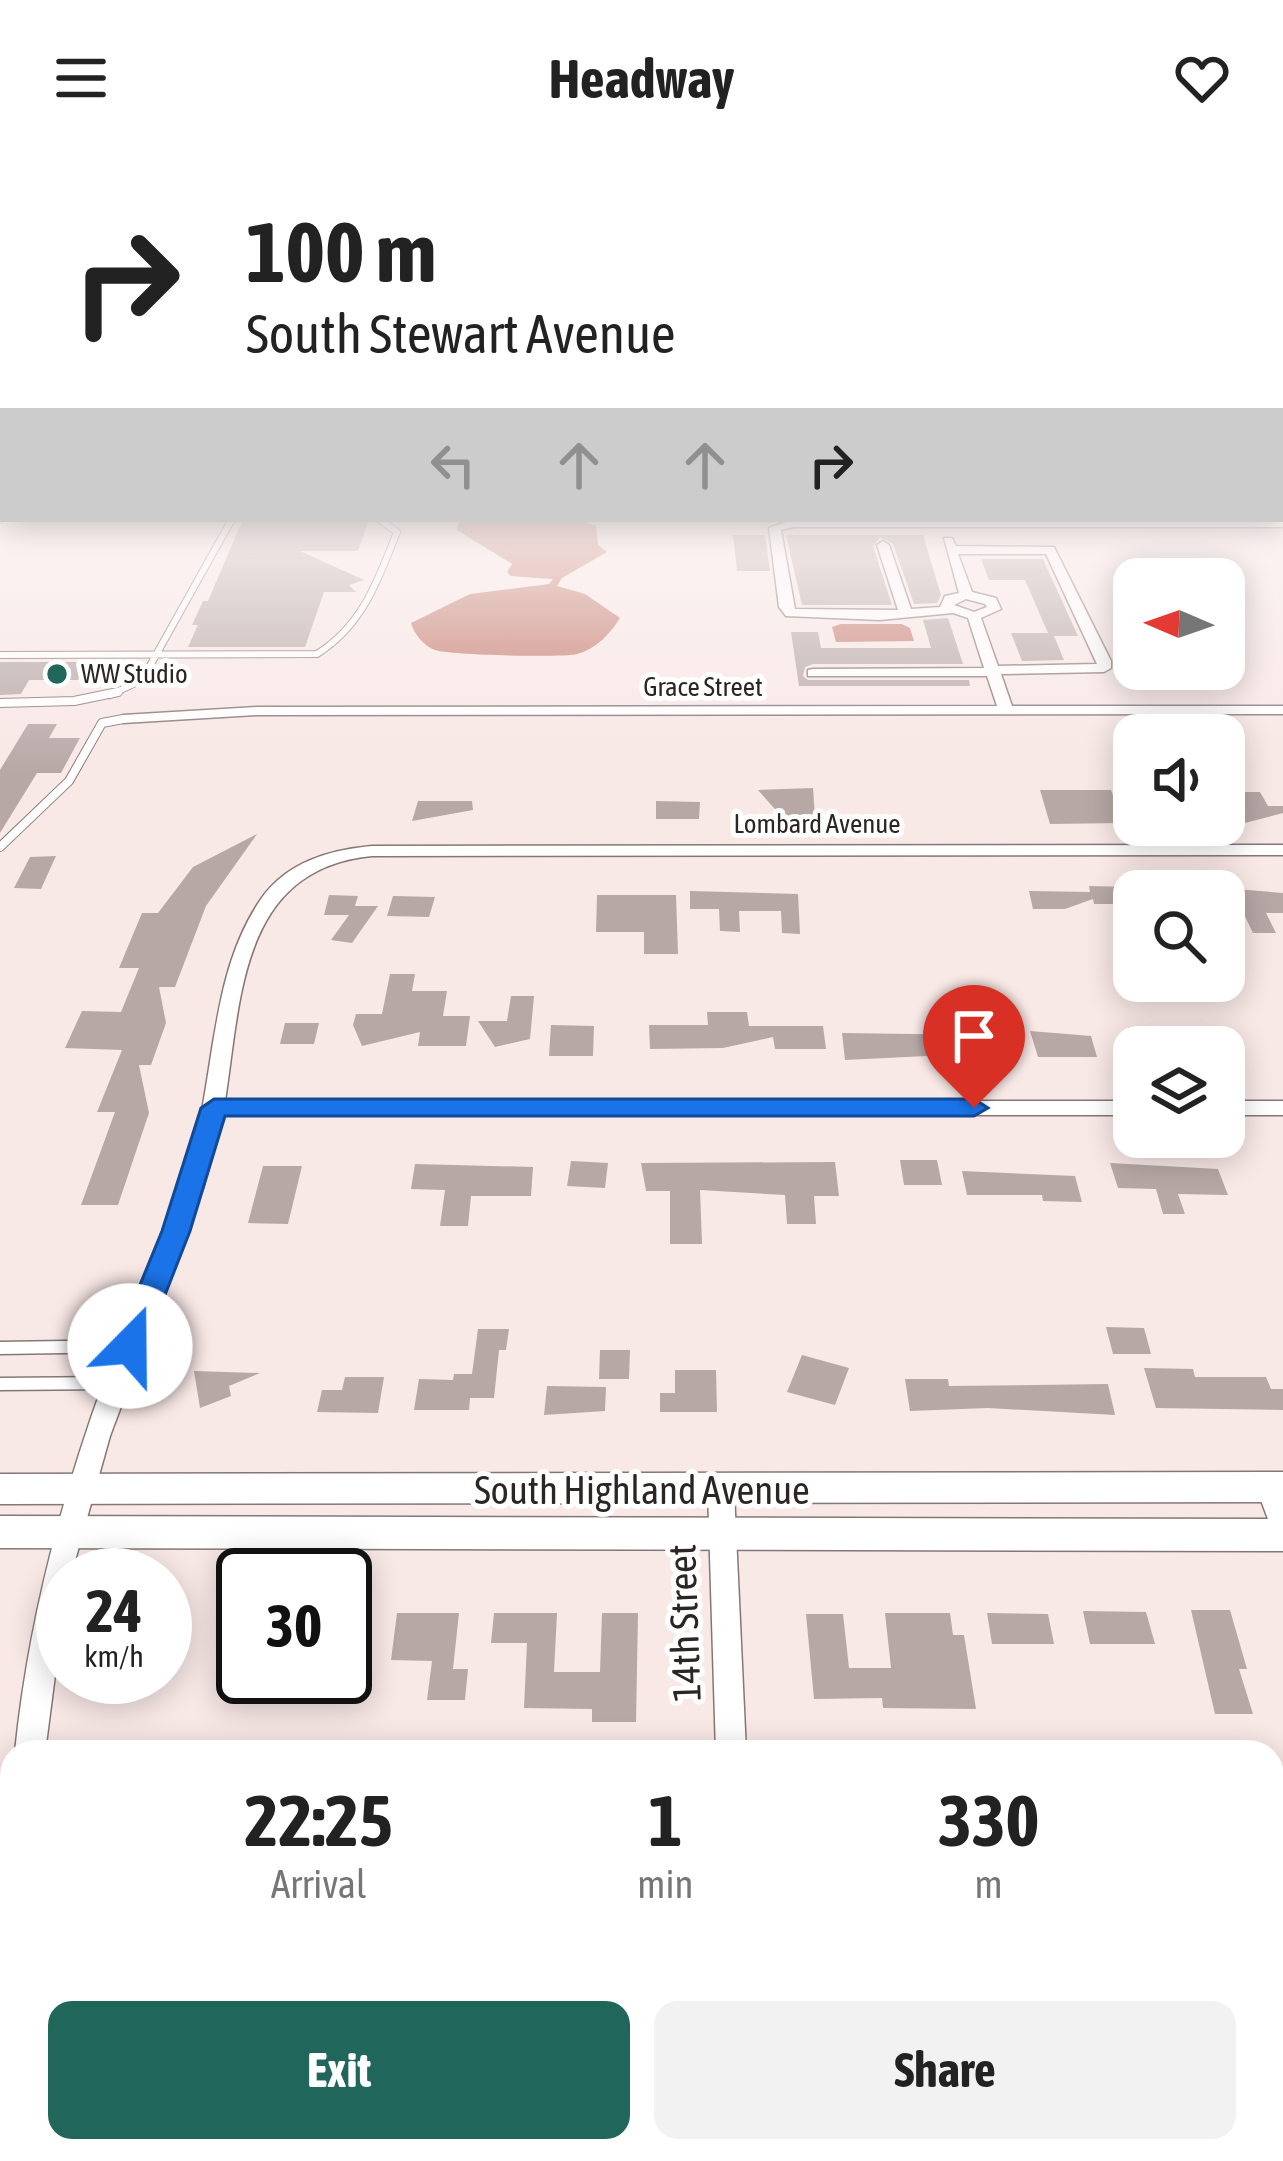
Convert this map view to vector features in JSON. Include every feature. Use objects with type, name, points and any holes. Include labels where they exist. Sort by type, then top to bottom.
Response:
[{"type":"main road","name":"South Highland Avenue","points":[[0,1489],[1276,1487]]},
{"type":"main road","name":"South Highland Avenue","points":[[0,1532],[1283,1531]]},
{"type":"street","points":[[783,585],[788,610],[812,616],[950,610],[974,616],[995,607],[986,598],[966,595],[947,601],[950,610]]},
{"type":"street","points":[[896,585],[906,614]]},
{"type":"street","points":[[963,585],[966,595]]},
{"type":"street","points":[[813,673],[1104,668],[1067,585]]},
{"type":"street","points":[[974,616],[1006,711]]},
{"type":"street","name":"Grace Street","points":[[124,719],[257,711],[1283,710]]},
{"type":"street","name":"Lombard Avenue","points":[[214,1108],[225,1025],[250,937],[267,904],[289,879],[313,862],[351,852],[1283,850]]},
{"type":"street","points":[[32,1740],[39,1668],[82,1488],[130,1346],[176,1231],[214,1108],[1113,1108]]},
{"type":"street","points":[[1245,1108],[1283,1108]]},
{"type":"street","points":[[1276,1487],[1283,1531]]},
{"type":"street","name":"14th Street","points":[[721,1491],[731,1740]]},
{"type":"lane","points":[[0,703],[66,702],[129,689],[160,655],[197,585]]},
{"type":"lane","points":[[0,655],[316,654],[337,643],[368,606],[376,585]]},
{"type":"lane","points":[[0,847],[70,781],[102,723],[124,719]]},
{"type":"lane","points":[[0,1348],[130,1346]]},
{"type":"lane","points":[[0,1384],[117,1383]]},
{"type":"shaded area","points":[[558,585],[585,594],[620,618],[602,640],[577,654],[444,652],[420,639],[411,623],[470,594]]},
{"type":"shaded area","points":[[902,624],[910,628],[914,641],[836,642],[832,627]]},
{"type":"building","points":[[215,585],[350,585],[356,592],[324,592],[305,647],[188,647],[198,625],[192,625],[203,601],[208,601]]},
{"type":"building","points":[[797,585],[885,585],[892,605],[802,605]]},
{"type":"building","points":[[907,585],[938,585],[941,595],[937,603],[914,604]]},
{"type":"building","points":[[1027,585],[1055,585],[1078,636],[1054,636],[1064,660],[1022,661],[1011,633],[1048,633]]},
{"type":"building","points":[[948,618],[963,664],[813,664],[805,667],[803,676],[808,680],[969,680],[970,686],[799,686],[791,632],[818,632],[821,648],[931,648],[923,620]]},
{"type":"building","points":[[0,662],[88,662],[78,680],[29,680],[21,694],[0,695]]},
{"type":"building","points":[[28,724],[57,724],[49,738],[80,738],[61,773],[37,773],[0,833],[0,770]]},
{"type":"building","points":[[813,788],[815,818],[788,824],[758,790]]},
{"type":"building","points":[[1040,790],[1111,790],[1113,823],[1050,824]]},
{"type":"building","points":[[1245,792],[1260,792],[1268,806],[1283,806],[1283,813],[1245,823]]},
{"type":"building","points":[[418,801],[472,801],[473,810],[412,821]]},
{"type":"building","points":[[656,801],[700,802],[699,819],[656,819]]},
{"type":"building","points":[[257,834],[206,906],[175,987],[159,987],[166,1023],[151,1065],[139,1065],[149,1113],[118,1205],[81,1205],[115,1112],[97,1112],[122,1050],[65,1048],[82,1011],[121,1012],[139,968],[119,968],[142,913],[158,913],[193,867]]},
{"type":"building","points":[[56,856],[41,889],[14,888],[30,857]]},
{"type":"building","points":[[1089,886],[1113,887],[1113,904],[1094,904],[1093,899],[1065,909],[1033,909],[1029,891],[1090,892]]},
{"type":"building","points":[[1245,890],[1283,893],[1283,913],[1266,913],[1276,933],[1253,933],[1245,916]]},
{"type":"building","points":[[690,891],[798,894],[800,934],[782,933],[781,911],[739,911],[740,932],[720,931],[719,909],[690,909]]},
{"type":"building","points":[[329,895],[358,896],[355,906],[378,906],[352,943],[331,940],[349,915],[324,915]]},
{"type":"building","points":[[597,895],[676,895],[678,954],[644,954],[644,932],[596,932]]},
{"type":"building","points":[[393,896],[435,897],[429,917],[387,916]]},
{"type":"building","points":[[390,974],[415,974],[412,991],[447,991],[443,1016],[470,1016],[466,1046],[418,1046],[420,1032],[362,1046],[353,1025],[356,1014],[382,1014]]},
{"type":"building","points":[[511,996],[534,996],[530,1039],[495,1047],[478,1021],[507,1021]]},
{"type":"building","points":[[707,1012],[747,1012],[749,1026],[823,1026],[826,1049],[775,1049],[773,1037],[723,1048],[650,1049],[649,1025],[708,1025]]},
{"type":"building","points":[[285,1023],[319,1023],[314,1044],[280,1044]]},
{"type":"building","points":[[551,1025],[594,1026],[593,1056],[549,1056]]},
{"type":"building","points":[[1030,1031],[1091,1036],[1097,1057],[1038,1057]]},
{"type":"building","points":[[842,1033],[984,1035],[988,1053],[845,1060]]},
{"type":"building","points":[[900,1160],[937,1160],[942,1185],[904,1185]]},
{"type":"building","points":[[571,1161],[608,1163],[605,1188],[567,1186]]},
{"type":"building","points":[[835,1162],[839,1196],[814,1196],[816,1224],[787,1224],[785,1195],[700,1190],[702,1244],[670,1244],[670,1191],[646,1191],[641,1163]]},
{"type":"building","points":[[1110,1163],[1218,1169],[1228,1195],[1178,1194],[1185,1214],[1163,1214],[1156,1189],[1118,1188]]},
{"type":"building","points":[[415,1164],[533,1167],[531,1196],[471,1196],[468,1226],[440,1226],[445,1190],[411,1189]]},
{"type":"building","points":[[263,1166],[302,1166],[288,1224],[248,1223]]},
{"type":"building","points":[[962,1171],[1075,1176],[1082,1202],[1043,1201],[1042,1195],[967,1195]]},
{"type":"building","points":[[1106,1327],[1144,1328],[1151,1354],[1113,1354]]},
{"type":"building","points":[[478,1329],[509,1329],[506,1350],[499,1350],[494,1398],[470,1398],[469,1410],[414,1410],[419,1379],[453,1380],[454,1374],[472,1374]]},
{"type":"building","points":[[600,1350],[630,1350],[629,1379],[599,1379]]},
{"type":"building","points":[[802,1355],[849,1368],[835,1405],[787,1392]]},
{"type":"building","points":[[1144,1368],[1193,1369],[1195,1377],[1266,1377],[1271,1389],[1283,1389],[1283,1410],[1156,1408]]},
{"type":"building","points":[[675,1370],[716,1370],[717,1412],[660,1412],[660,1393],[675,1393]]},
{"type":"building","points":[[194,1371],[260,1373],[229,1386],[231,1396],[200,1408]]},
{"type":"building","points":[[345,1377],[384,1377],[378,1413],[317,1412],[322,1390],[342,1390]]},
{"type":"building","points":[[905,1379],[948,1379],[949,1386],[1108,1384],[1115,1415],[988,1408],[910,1411]]},
{"type":"building","points":[[547,1386],[606,1387],[605,1411],[544,1415]]},
{"type":"building","points":[[1191,1610],[1230,1610],[1247,1669],[1239,1669],[1253,1714],[1215,1714]]},
{"type":"building","points":[[1083,1611],[1146,1612],[1155,1644],[1090,1644]]},
{"type":"building","points":[[397,1613],[459,1613],[453,1669],[468,1669],[465,1700],[427,1700],[432,1661],[391,1660]]},
{"type":"building","points":[[494,1613],[557,1613],[554,1672],[600,1672],[602,1613],[638,1613],[636,1722],[592,1722],[592,1709],[524,1708],[527,1643],[491,1643]]},
{"type":"building","points":[[885,1613],[950,1613],[953,1635],[964,1635],[976,1709],[883,1708],[882,1698],[814,1699],[806,1614],[843,1614],[849,1668],[891,1668]]},
{"type":"building","points":[[987,1613],[1048,1614],[1054,1644],[992,1644]]},
{"type":"place","name":"WW Studio","points":[[57,674]]},
{"type":"route","points":[[130,1346],[176,1231],[214,1108],[974,1108]]}]
